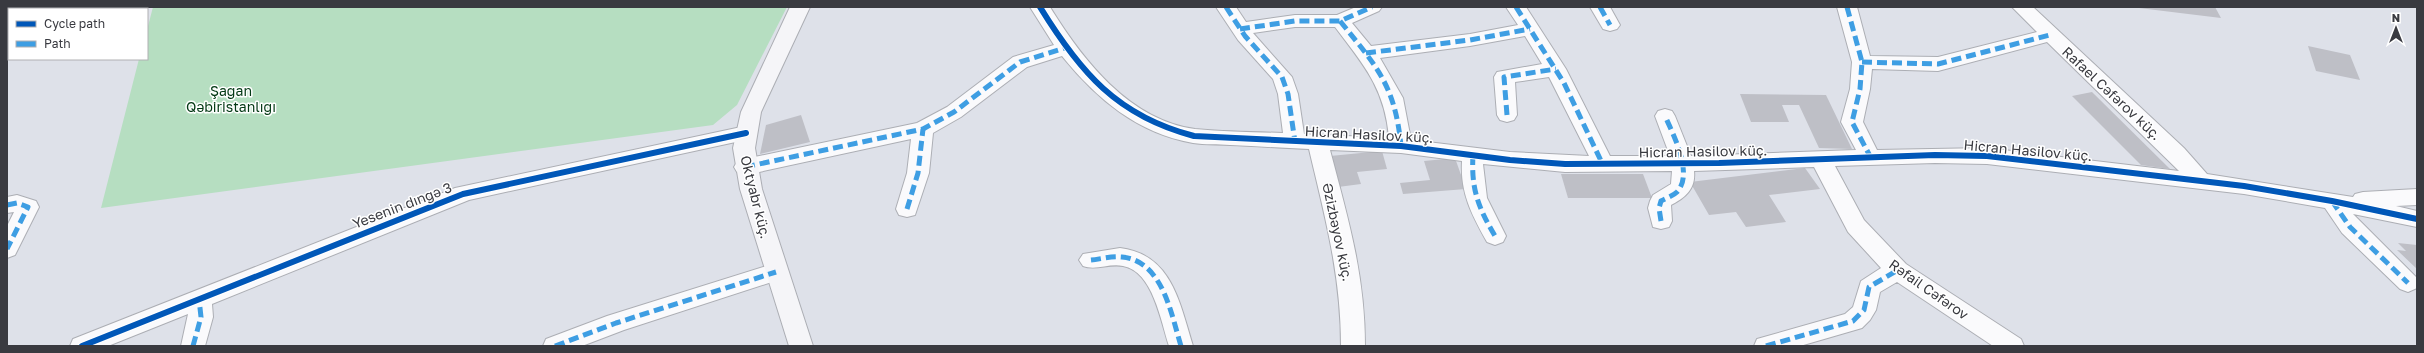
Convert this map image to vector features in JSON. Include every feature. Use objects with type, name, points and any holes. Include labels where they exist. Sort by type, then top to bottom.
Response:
[{"type":"street","name":"Oktyabr küç.","points":[[800,7],[765,80],[746,133],[744,148],[746,167],[776,272],[801,346]]},
{"type":"street","name":"Hicran Hasilov küç.","points":[[1040,7],[1065,48],[1104,91],[1132,112],[1166,130],[1194,136],[1401,146],[1536,163],[1603,165],[1987,156],[2200,180],[2332,201],[2417,219]]},
{"type":"street","points":[[1226,7],[1240,29],[1282,77],[1288,94],[1296,142]]},
{"type":"street","points":[[1240,29],[1282,22],[1340,21],[1372,7]]},
{"type":"street","points":[[1516,7],[1556,69],[1587,127],[1603,165]]},
{"type":"street","points":[[1600,7],[1610,25]]},
{"type":"street","points":[[1847,7],[1862,62],[1860,89],[1852,122],[1871,158]]},
{"type":"street","name":"Rafael Cəfərov küç.","points":[[2022,7],[2176,153],[2200,180]]},
{"type":"street","points":[[1340,21],[1366,53],[1390,91],[1398,119],[1401,146]]},
{"type":"street","points":[[1366,53],[1470,40],[1530,29]]},
{"type":"street","points":[[1862,62],[1938,64],[1956,61],[2050,35]]},
{"type":"street","points":[[746,167],[923,129],[954,112],[1020,62],[1065,48]]},
{"type":"street","points":[[1507,116],[1504,77],[1556,69]]},
{"type":"street","points":[[1661,221],[1659,208],[1661,201],[1677,192],[1684,174],[1683,164],[1665,116]]},
{"type":"street","points":[[906,208],[918,173],[923,129]]},
{"type":"street","name":"Yesenin dıngə 3","points":[[82,346],[469,193],[746,133]]},
{"type":"street","name":"Əzizbəyov küç.","points":[[1318,143],[1347,261],[1352,310],[1353,346]]},
{"type":"street","points":[[1473,155],[1471,178],[1476,202],[1496,236]]},
{"type":"street","name":"Rəfail Cəfərov","points":[[1821,160],[1856,226],[1882,255],[1898,270],[2012,346]]},
{"type":"street","points":[[2332,201],[2417,197]]},
{"type":"street","points":[[2332,201],[2350,227],[2408,283]]},
{"type":"street","points":[[7,205],[17,203],[28,207],[7,249]]},
{"type":"street","points":[[1091,260],[1126,257],[1134,259],[1153,272],[1160,284],[1181,346]]},
{"type":"street","points":[[1766,346],[1853,322],[1862,315],[1866,308],[1869,287],[1898,270]]},
{"type":"street","points":[[555,346],[616,323],[776,272]]},
{"type":"street","points":[[193,346],[202,317],[200,299]]},
{"type":"green space","name":"Şağan Qəbiristanlığı","points":[[153,7],[787,7],[737,105],[713,125],[101,208],[139,60],[148,60],[148,26]]},
{"type":"building","points":[[2215,7],[2221,18],[2139,8]]},
{"type":"building","points":[[2308,46],[2350,55],[2360,80],[2316,71]]},
{"type":"building","points":[[2092,92],[2170,169],[2141,165],[2072,96]]},
{"type":"building","points":[[1740,94],[1826,95],[1852,149],[1819,148],[1799,105],[1782,105],[1789,122],[1751,122]]},
{"type":"building","points":[[801,115],[810,142],[760,154],[766,125]]},
{"type":"building","points":[[1382,151],[1387,169],[1357,172],[1361,184],[1338,187],[1330,156]]},
{"type":"building","points":[[1455,158],[1466,189],[1403,194],[1400,183],[1430,180],[1424,161]]},
{"type":"building","points":[[1805,168],[1820,189],[1769,195],[1786,222],[1746,227],[1736,212],[1709,215],[1690,182]]},
{"type":"building","points":[[1561,174],[1643,174],[1652,198],[1568,198]]},
{"type":"building","points":[[2398,243],[2417,245],[2417,269],[2397,250],[2406,251]]},
{"type":"marked path","points":[[1226,7],[1245,36],[1282,77],[1288,94],[1295,142]]},
{"type":"marked path","points":[[1240,29],[1295,21],[1340,21],[1372,7]]},
{"type":"marked path","points":[[1516,7],[1564,83],[1585,123],[1603,165]]},
{"type":"marked path","points":[[1600,7],[1610,25]]},
{"type":"marked path","points":[[1847,7],[1862,62],[1860,89],[1852,122],[1871,158]]},
{"type":"marked path","points":[[1340,21],[1380,73],[1393,98],[1399,125],[1401,146]]},
{"type":"marked path","points":[[1366,53],[1470,40],[1530,29]]},
{"type":"marked path","points":[[1862,62],[1938,64],[1956,61],[2050,35]]},
{"type":"marked path","points":[[745,167],[923,129],[954,112],[1020,62],[1065,48]]},
{"type":"marked path","points":[[1507,115],[1504,77],[1556,69]]},
{"type":"marked path","points":[[1661,221],[1659,208],[1661,201],[1677,192],[1682,185],[1684,176],[1677,144],[1665,116]]},
{"type":"marked path","points":[[907,209],[918,173],[923,129]]},
{"type":"marked path","points":[[1473,155],[1472,179],[1476,198],[1483,215],[1495,236]]},
{"type":"marked path","points":[[2332,201],[2350,227],[2408,283]]},
{"type":"marked path","points":[[7,205],[17,203],[28,207],[7,249]]},
{"type":"marked path","points":[[1091,260],[1124,257],[1137,261],[1148,268],[1157,279],[1169,306],[1181,346]]},
{"type":"marked path","points":[[1766,346],[1853,321],[1864,310],[1869,287],[1898,270]]},
{"type":"marked path","points":[[555,346],[616,323],[776,272]]},
{"type":"marked path","points":[[193,346],[201,317],[199,299]]},
{"type":"cycle path","points":[[1040,7],[1068,50],[1085,71],[1103,89],[1144,119],[1168,129],[1194,136],[1401,146],[1510,160],[1565,164],[1719,163],[1935,155],[1987,156],[2244,186],[2332,201],[2417,219]]},
{"type":"cycle path","points":[[82,346],[463,194],[746,133]]}]
